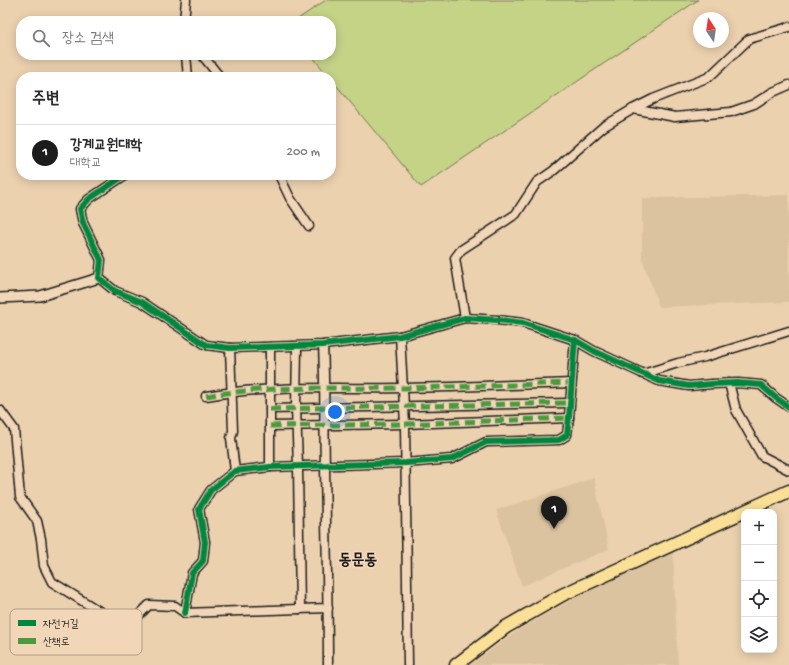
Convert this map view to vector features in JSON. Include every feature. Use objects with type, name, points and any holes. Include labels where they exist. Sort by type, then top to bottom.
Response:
[{"type":"main road","points":[[456,665],[506,627],[562,595],[789,491]]},
{"type":"street","points":[[184,16],[186,0]]},
{"type":"street","points":[[465,318],[455,258],[461,250],[516,214],[537,182],[558,167],[603,127],[632,109],[653,99],[709,77],[749,39],[789,27]]},
{"type":"street","points":[[186,60],[188,72]]},
{"type":"street","points":[[206,60],[216,72]]},
{"type":"street","points":[[632,109],[675,117],[731,112],[754,104],[773,92],[789,85]]},
{"type":"street","points":[[99,278],[101,260],[84,223],[80,209],[89,199],[118,180]]},
{"type":"street","points":[[281,180],[290,198],[309,226]]},
{"type":"street","points":[[0,298],[40,296],[99,278]]},
{"type":"street","points":[[99,278],[115,292],[142,302],[206,344],[230,348],[323,345],[400,336],[465,318],[498,320],[523,323],[575,340],[594,351],[659,381],[689,386],[729,383],[761,385],[789,407]]},
{"type":"street","points":[[643,374],[678,363],[705,357],[789,331]]},
{"type":"street","points":[[400,336],[405,407],[408,665]]},
{"type":"street","points":[[185,613],[192,573],[203,561],[205,542],[199,509],[211,490],[235,471],[270,467],[406,463],[452,459],[486,442],[559,440],[567,435],[575,340]]},
{"type":"street","points":[[323,345],[325,388],[328,665]]},
{"type":"street","points":[[270,347],[270,467]]},
{"type":"street","points":[[297,347],[296,407],[300,609]]},
{"type":"street","points":[[230,348],[234,431],[231,438],[235,471]]},
{"type":"street","points":[[206,396],[232,391],[296,388],[403,388],[571,383]]},
{"type":"street","points":[[729,383],[736,410],[762,456],[789,470]]},
{"type":"street","points":[[270,409],[296,407],[405,407],[569,403]]},
{"type":"street","points":[[0,410],[14,429],[20,497],[36,521],[41,539],[44,566],[52,582],[96,609]]},
{"type":"street","points":[[270,426],[405,424],[569,418]]},
{"type":"street","points":[[142,612],[149,605],[174,606],[185,613],[328,608]]},
{"type":"shaded area","points":[[789,195],[789,302],[659,307],[642,259],[642,198]]},
{"type":"shaded area","points":[[594,478],[609,549],[522,586],[496,510]]},
{"type":"shaded area","points":[[673,551],[678,665],[470,665],[520,629],[571,600]]},
{"type":"green space","points":[[326,0],[698,0],[421,187],[336,85],[336,72],[325,72],[315,60],[336,60],[336,16],[302,16]]},
{"type":"marked path","points":[[206,396],[255,390],[304,388],[424,388],[571,383]]},
{"type":"marked path","points":[[270,409],[569,403]]},
{"type":"marked path","points":[[270,426],[405,424],[569,418]]},
{"type":"cycle path","points":[[118,180],[89,199],[80,209],[83,223],[101,260],[99,278],[115,291],[142,302],[206,345],[230,348],[323,345],[400,336],[465,318],[498,320],[523,323],[575,340],[594,351],[659,381],[689,386],[738,383],[761,385],[789,407]]},
{"type":"cycle path","points":[[185,613],[192,573],[203,561],[205,542],[199,509],[211,490],[235,471],[270,467],[406,463],[452,459],[486,442],[559,440],[567,435],[575,340]]},
{"type":"place","name":"강계교원대학","points":[[554,529]]},
{"type":"district","name":"동문동","points":[[358,561]]}]
